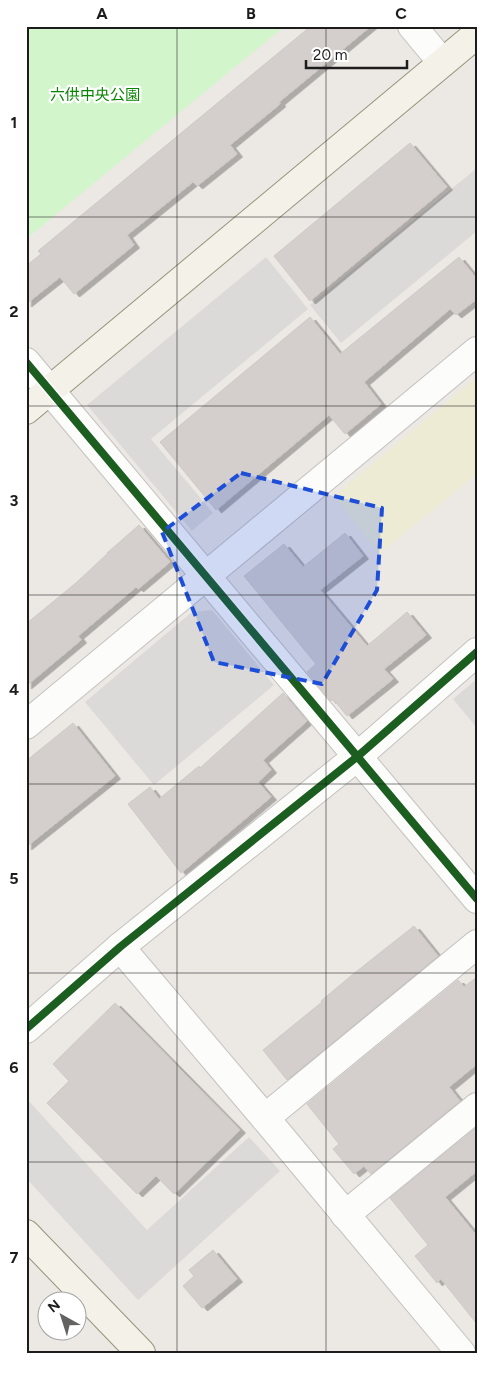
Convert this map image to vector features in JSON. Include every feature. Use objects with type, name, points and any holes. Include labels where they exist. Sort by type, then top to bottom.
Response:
[{"type":"street","points":[[412,26],[442,62]]},
{"type":"street","points":[[26,410],[477,34]]},
{"type":"street","points":[[26,725],[477,351]]},
{"type":"street","points":[[26,362],[477,898]]},
{"type":"street","points":[[26,1029],[120,947],[358,756],[477,652]]},
{"type":"street","points":[[265,1118],[477,944]]},
{"type":"street","points":[[120,947],[461,1353]]},
{"type":"street","points":[[345,1215],[477,1107]]},
{"type":"street","points":[[26,1234],[141,1353]]},
{"type":"highlighted area","points":[[241,473],[382,508],[377,590],[322,684],[214,662],[162,532]]},
{"type":"shaded area","points":[[477,168],[477,231],[341,343],[310,305]]},
{"type":"shaded area","points":[[266,257],[308,309],[151,439],[213,513],[192,531],[87,405]]},
{"type":"shaded area","points":[[477,377],[477,474],[379,554],[334,496]]},
{"type":"shaded area","points":[[212,610],[274,685],[154,785],[85,702],[192,612]]},
{"type":"shaded area","points":[[477,679],[477,728],[453,699]]},
{"type":"shaded area","points":[[26,1098],[147,1230],[249,1137],[280,1171],[138,1300],[26,1178]]},
{"type":"green space","name":"六供中央公園","points":[[26,26],[285,26],[26,239]]},
{"type":"building","points":[[311,26],[371,26],[230,145],[237,154],[197,186],[193,182],[127,235],[134,245],[74,294],[60,277],[26,304],[26,266],[41,254],[38,251]]},
{"type":"building","points":[[410,143],[447,187],[310,301],[274,256]]},
{"type":"building","points":[[459,257],[477,279],[477,299],[456,315],[450,309],[364,382],[381,404],[345,434],[329,415],[216,510],[160,442],[310,317],[340,354]]},
{"type":"building","points":[[139,525],[170,562],[138,589],[136,587],[78,636],[81,640],[26,686],[26,624],[77,582]]},
{"type":"building","points":[[345,533],[363,556],[320,590],[367,646],[407,612],[426,635],[384,669],[393,679],[347,716],[333,699],[331,701],[307,672],[316,664],[244,576],[284,544],[303,567]]},
{"type":"building","points":[[283,693],[307,721],[263,760],[271,770],[258,782],[271,797],[181,873],[128,804],[150,787],[159,799],[199,766],[200,768]]},
{"type":"building","points":[[73,723],[115,776],[26,847],[26,761]]},
{"type":"building","points":[[414,926],[438,956],[287,1080],[263,1050]]},
{"type":"building","points":[[477,977],[477,1064],[449,1087],[460,1101],[371,1174],[364,1166],[354,1174],[333,1149],[339,1144],[307,1104],[458,980],[464,987]]},
{"type":"building","points":[[115,1003],[240,1130],[174,1194],[156,1176],[137,1194],[47,1103],[69,1081],[53,1064]]},
{"type":"building","points":[[477,1127],[477,1171],[445,1197],[477,1236],[477,1324],[441,1279],[437,1283],[415,1256],[428,1245],[390,1198]]},
{"type":"building","points":[[213,1250],[237,1279],[202,1308],[183,1286],[194,1276],[189,1270]]},
{"type":"cycle path","points":[[26,362],[477,899]]},
{"type":"cycle path","points":[[26,1029],[120,947],[358,756],[477,652]]}]
